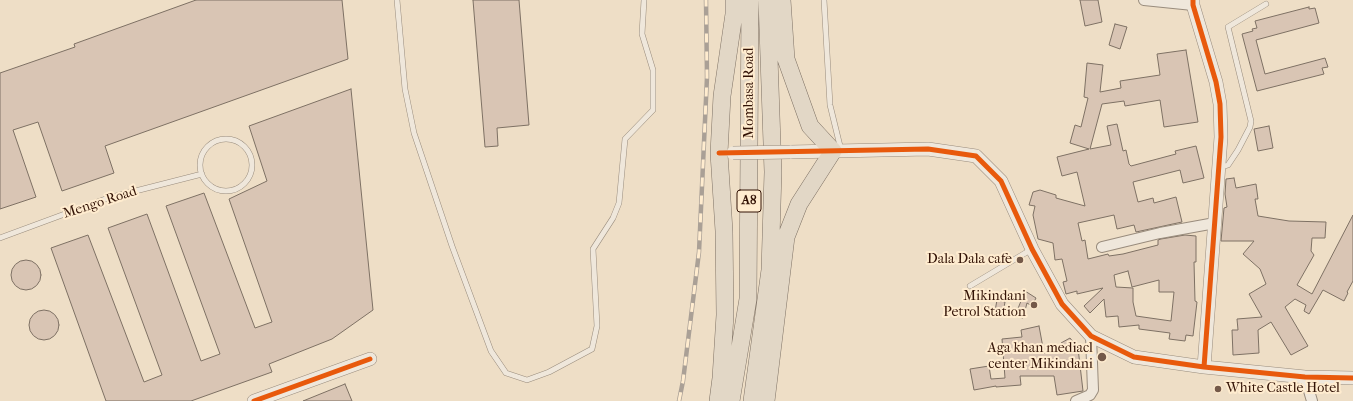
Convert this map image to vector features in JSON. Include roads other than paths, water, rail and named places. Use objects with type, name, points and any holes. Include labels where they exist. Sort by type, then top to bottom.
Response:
[{"type":"highway","points":[[718,401],[722,378],[725,315],[724,231],[726,153],[722,96],[734,14],[734,0]]},
{"type":"highway","name":"Mombasa Road","points":[[731,401],[748,299],[750,0]]},
{"type":"highway","name":"Mombasa Road","points":[[752,401],[770,270],[773,172],[767,0]]},
{"type":"highway","points":[[766,401],[786,237],[799,204],[837,151],[810,126],[786,59],[782,0]]},
{"type":"street","points":[[1144,0],[1193,3],[1216,82],[1220,104],[1221,137],[1204,367]]},
{"type":"street","points":[[726,153],[928,149],[976,156],[1001,181],[1032,248],[1062,304],[1091,336],[1134,358],[1204,367],[1305,377],[1353,378]]},
{"type":"street","points":[[1102,247],[1214,222]]},
{"type":"street","points":[[1076,401],[1090,395],[1093,390],[1091,336]]},
{"type":"street","points":[[254,401],[370,359]]},
{"type":"street","points":[[1305,377],[1312,401]]},
{"type":"lane","points":[[397,0],[405,89],[414,133],[452,246],[491,351],[506,373],[527,380],[549,372],[592,349],[597,326],[594,249],[613,218],[619,203],[625,139],[652,110],[653,70],[642,34],[644,0]]},
{"type":"lane","points":[[824,0],[830,105],[837,151]]},
{"type":"lane","points":[[1218,169],[1228,165],[1250,127],[1251,122],[1228,27],[1266,4]]},
{"type":"lane","points":[[234,140],[247,150],[251,158],[252,172],[248,180],[242,186],[234,190],[219,190],[211,186],[202,174],[200,165],[202,156],[208,146],[216,142],[234,140]]},
{"type":"lane","name":"Mengo Road","points":[[0,238],[108,198],[202,174]]},
{"type":"lane","points":[[970,286],[1032,248]]},
{"type":"railway","points":[[679,401],[683,381],[699,252],[707,77],[706,0]]},
{"type":"place","name":"Dala Dala cafe","points":[[1020,260]]},
{"type":"place","name":"Mikindani Petrol Station","points":[[1034,305]]},
{"type":"place","name":"Aga khan mediacl center Mikindani","points":[[1102,357]]},
{"type":"place","name":"White Castle Hotel","points":[[1218,389]]}]
